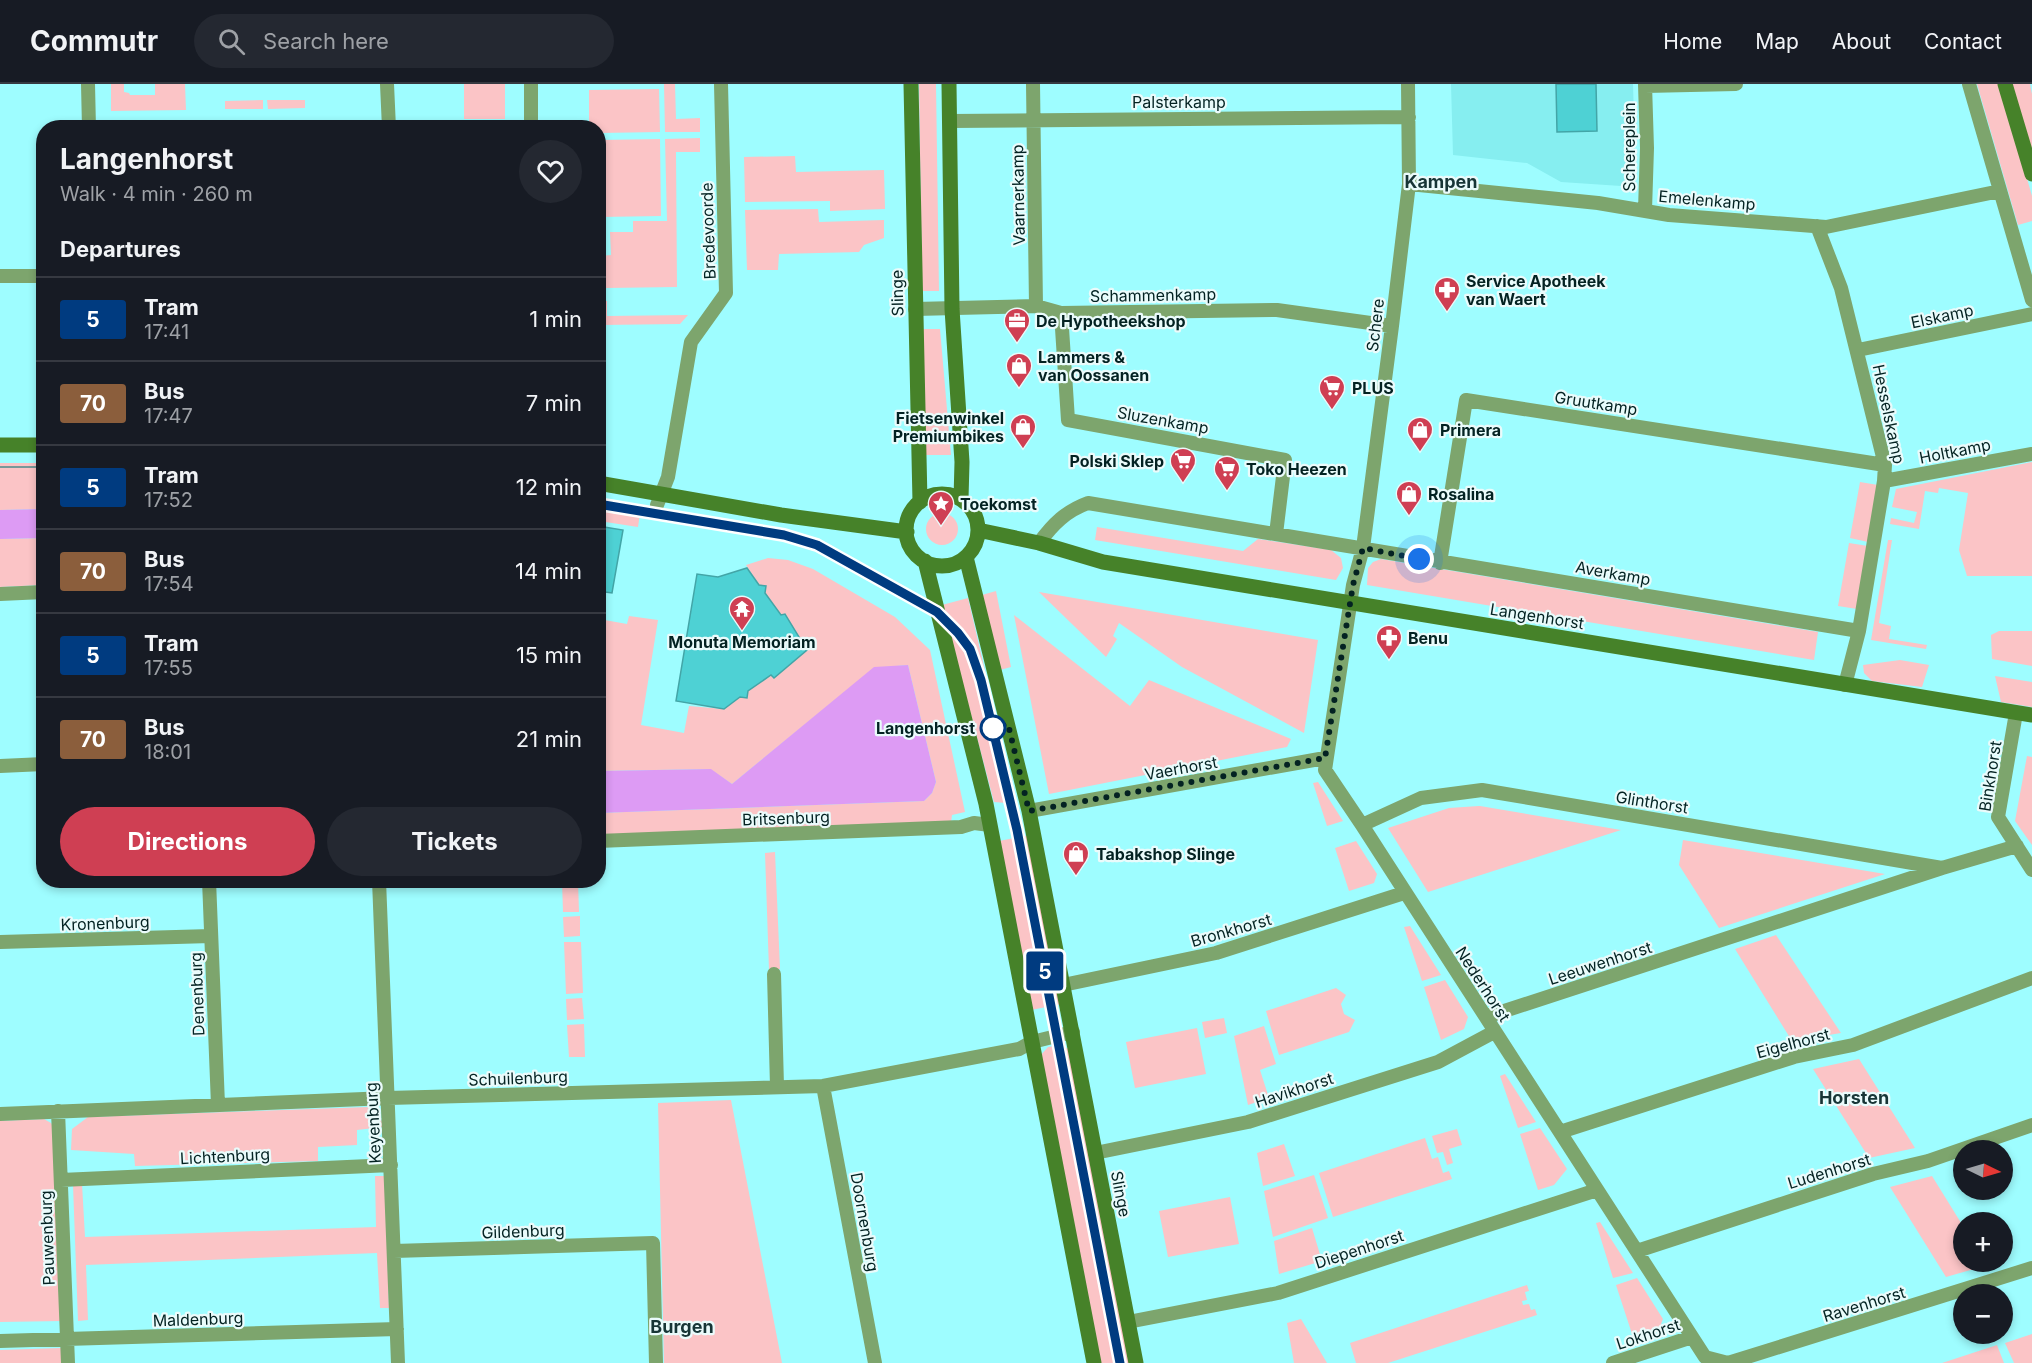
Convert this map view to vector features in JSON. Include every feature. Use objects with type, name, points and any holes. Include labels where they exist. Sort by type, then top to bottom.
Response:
[{"type":"main road","name":"Slinge","points":[[912,84],[920,502]]},
{"type":"main road","points":[[949,84],[952,309],[962,462],[961,499]]},
{"type":"main road","points":[[2005,84],[2032,174]]},
{"type":"main road","points":[[0,445],[36,445]]},
{"type":"main road","points":[[606,485],[659,500],[907,532]]},
{"type":"main road","points":[[943,494],[961,499],[974,512],[978,530],[975,544],[966,557],[955,563],[943,566],[925,561],[912,549],[907,532],[910,515],[920,502],[933,495],[943,494]]},
{"type":"main road","name":"Langenhorst","points":[[978,530],[1039,543],[1103,562],[2032,715]]},
{"type":"main road","name":"Slinge","points":[[966,557],[1036,811],[1063,984],[1136,1363]]},
{"type":"main road","points":[[925,561],[990,825],[1094,1363]]},
{"type":"street","points":[[88,84],[89,120]]},
{"type":"street","points":[[387,84],[389,120]]},
{"type":"street","points":[[531,84],[531,120]]},
{"type":"street","name":"Bredevoorde","points":[[659,500],[668,477],[691,342],[726,293],[721,84]]},
{"type":"street","name":"Vaarnerkamp","points":[[1033,84],[1036,306]]},
{"type":"street","name":"Schere","points":[[1351,604],[1363,548],[1409,184],[1408,84]]},
{"type":"street","points":[[1645,85],[1736,84]]},
{"type":"street","points":[[1969,84],[2032,300]]},
{"type":"street","name":"Schereplein","points":[[1645,85],[1647,148],[1645,210]]},
{"type":"street","name":"Palsterkamp","points":[[950,121],[1409,117]]},
{"type":"street","name":"Emelenkamp","points":[[1409,184],[1598,203],[1669,215],[1818,226],[1881,216],[2000,191]]},
{"type":"street","name":"Hesselskamp","points":[[1818,226],[1841,288],[1885,465],[1859,631],[1845,684]]},
{"type":"street","points":[[0,276],[36,276]]},
{"type":"street","name":"Schammenkamp","points":[[915,309],[1036,306],[1061,313],[1277,310],[1392,326]]},
{"type":"street","name":"Sluzenkamp","points":[[1061,313],[1068,420],[1285,460],[1276,534]]},
{"type":"street","name":"Elskamp","points":[[1858,350],[2032,314]]},
{"type":"street","name":"Gruutkamp","points":[[1440,563],[1466,400],[1885,465]]},
{"type":"street","name":"Holtkamp","points":[[1884,481],[2032,454]]},
{"type":"street","points":[[1039,543],[1053,524],[1072,509],[1088,503],[1363,548]]},
{"type":"street","name":"Averkamp","points":[[1363,548],[1440,563],[1859,631]]},
{"type":"street","points":[[0,594],[36,592]]},
{"type":"street","points":[[1325,758],[1351,604]]},
{"type":"street","name":"Binkhorst","points":[[2016,712],[1998,817],[2032,870]]},
{"type":"street","name":"Vaerhorst","points":[[1036,811],[1325,758]]},
{"type":"street","name":"Nederhorst","points":[[1325,758],[1325,770],[1705,1357]]},
{"type":"street","points":[[0,766],[36,764]]},
{"type":"street","name":"Glinthorst","points":[[1362,825],[1421,798],[1482,790],[1942,868]]},
{"type":"street","name":"Britsenburg","points":[[606,842],[961,827],[974,823],[990,825]]},
{"type":"street","name":"Glinthorst","points":[[1724,941],[1942,868],[2017,846]]},
{"type":"street","name":"Denenburg","points":[[209,888],[218,1105]]},
{"type":"street","name":"Keyenburg","points":[[379,888],[398,1363]]},
{"type":"street","name":"Bronkhorst","points":[[1063,984],[1216,953],[1404,893]]},
{"type":"street","name":"Kronenburg","points":[[0,942],[211,936]]},
{"type":"street","name":"Leeuwenhorst","points":[[1486,1017],[1724,941]]},
{"type":"street","points":[[774,974],[777,1086]]},
{"type":"street","name":"Eigelhorst","points":[[1560,1132],[1794,1057],[1853,1045],[2032,978]]},
{"type":"street","points":[[1032,1042],[1073,1032]]},
{"type":"street","name":"Havikhorst","points":[[1095,1153],[1248,1122],[1438,1062],[1494,1032]]},
{"type":"street","name":"Schuilenburg","points":[[0,1114],[388,1098],[823,1086],[1019,1049],[1032,1042]]},
{"type":"street","name":"Doornenburg","points":[[823,1086],[875,1363]]},
{"type":"street","name":"Pauwenburg","points":[[58,1111],[68,1363]]},
{"type":"street","name":"Ludenhorst","points":[[1637,1251],[1873,1174],[1928,1161],[2032,1125]]},
{"type":"street","name":"Lichtenburg","points":[[61,1180],[391,1165]]},
{"type":"street","name":"Diepenhorst","points":[[1128,1322],[1278,1293],[1597,1190]]},
{"type":"street","name":"Gildenburg","points":[[394,1251],[653,1243],[656,1363]]},
{"type":"street","name":"Ravenhorst","points":[[1705,1357],[1728,1363],[2032,1268]]},
{"type":"street","name":"Maldenburg","points":[[0,1341],[397,1329]]},
{"type":"street","name":"Lokhorst","points":[[1613,1363],[1692,1337]]},
{"type":"shaded area","points":[[111,84],[124,84],[124,92],[130,95],[155,95],[155,84],[185,84],[186,110],[111,111]]},
{"type":"shaded area","points":[[464,84],[505,84],[505,119],[464,119]]},
{"type":"shaded area","points":[[664,84],[675,84],[676,119],[700,118],[700,132],[665,132]]},
{"type":"shaded area","points":[[919,84],[936,84],[939,291],[922,291]]},
{"type":"shaded area","points":[[1451,84],[1633,84],[1636,187],[1561,182],[1527,163],[1453,155]]},
{"type":"shaded area","points":[[1977,84],[2000,84],[2032,196],[2032,221],[2018,225]]},
{"type":"shaded area","points":[[2012,84],[2030,84],[2032,156]]},
{"type":"shaded area","points":[[659,89],[660,132],[606,133],[606,120],[589,120],[589,90]]},
{"type":"shaded area","points":[[263,100],[263,109],[225,109],[225,101]]},
{"type":"shaded area","points":[[267,100],[305,100],[305,108],[268,109]]},
{"type":"shaded area","points":[[700,138],[700,152],[676,152],[677,287],[606,288],[606,255],[611,255],[610,232],[633,232],[633,221],[667,221],[665,139]]},
{"type":"shaded area","points":[[660,139],[661,216],[606,217],[606,140]]},
{"type":"shaded area","points":[[795,156],[796,172],[884,170],[885,209],[830,211],[830,201],[745,202],[744,157]]},
{"type":"shaded area","points":[[818,209],[819,222],[884,220],[884,238],[864,245],[859,252],[779,254],[778,270],[747,270],[745,210]]},
{"type":"shaded area","points":[[606,301],[607,316],[688,315],[680,324],[606,325]]},
{"type":"shaded area","points":[[920,329],[940,329],[951,455],[924,455]]},
{"type":"shaded area","points":[[2032,462],[2032,576],[1967,576],[1959,550],[1968,493],[1939,488],[1938,493],[1925,491],[1919,529],[1890,524],[1891,518],[1914,523],[1917,512],[1892,507],[1896,489]]},
{"type":"shaded area","points":[[0,463],[36,463],[36,509],[0,510]]},
{"type":"shaded area","points":[[1860,482],[1878,485],[1868,542],[1850,538]]},
{"type":"shaded area","points":[[606,502],[641,507],[638,527],[606,522]]},
{"type":"shaded area","points":[[36,509],[36,538],[0,539],[0,510]]},
{"type":"shaded area","points":[[942,513],[953,518],[958,529],[953,540],[942,545],[931,540],[926,529],[931,518]]},
{"type":"shaded area","points":[[1097,527],[1243,551],[1258,539],[1331,550],[1341,558],[1343,568],[1336,580],[1095,540]]},
{"type":"shaded area","points":[[36,538],[36,585],[0,587],[0,539]]},
{"type":"shaded area","points":[[1888,540],[1892,540],[1879,623],[1891,626],[1889,639],[1927,645],[1926,649],[1871,640]]},
{"type":"shaded area","points":[[1849,543],[1868,546],[1857,609],[1838,606]]},
{"type":"shaded area","points":[[768,558],[788,560],[813,569],[895,617],[930,650],[965,812],[952,815],[951,823],[606,837],[606,813],[924,801],[932,793],[936,782],[908,665],[874,668],[732,784],[710,769],[606,771],[606,620],[627,624],[629,616],[658,620],[641,725],[684,733],[689,706],[724,709],[740,697],[747,698],[748,691],[773,674],[774,678],[805,651],[785,614],[782,617],[765,593],[765,586],[759,585],[746,565]]},
{"type":"shaded area","points":[[1381,559],[1818,632],[1814,660],[1367,585],[1368,568],[1373,562]]},
{"type":"shaded area","points":[[996,591],[1011,667],[1000,670],[982,595]]},
{"type":"shaded area","points":[[1039,592],[1318,640],[1304,733],[1182,667],[1119,623],[1113,636],[1117,639],[1106,657]]},
{"type":"shaded area","points":[[968,598],[1014,795],[1006,803],[994,802],[942,605]]},
{"type":"shaded area","points":[[1014,615],[1130,706],[1149,680],[1291,739],[1287,747],[1049,794]]},
{"type":"shaded area","points":[[1999,631],[2032,631],[2032,666],[1992,659],[1991,635]]},
{"type":"shaded area","points":[[1900,660],[1929,665],[1922,687],[1872,681],[1864,673],[1863,665]]},
{"type":"shaded area","points":[[908,665],[936,782],[932,793],[924,801],[606,813],[606,771],[711,769],[732,784],[874,667]]},
{"type":"shaded area","points":[[1995,676],[2032,682],[2032,707],[2001,702]]},
{"type":"shaded area","points":[[2027,756],[2032,757],[2032,845],[2015,821]]},
{"type":"shaded area","points":[[1318,782],[1343,821],[1327,826],[1313,783]]},
{"type":"shaded area","points":[[1479,806],[1621,830],[1428,892],[1388,828],[1449,808]]},
{"type":"shaded area","points":[[1030,835],[1062,1004],[1031,1010],[999,841]]},
{"type":"shaded area","points":[[1683,840],[1885,874],[1719,928],[1679,865]]},
{"type":"shaded area","points":[[1356,841],[1377,874],[1374,883],[1349,891],[1335,848]]},
{"type":"shaded area","points":[[775,852],[780,969],[769,970],[765,853]]},
{"type":"shaded area","points":[[562,888],[578,888],[579,912],[563,912]]},
{"type":"shaded area","points":[[580,916],[580,936],[564,937],[563,917]]},
{"type":"shaded area","points":[[1410,926],[1441,975],[1422,981],[1404,927]]},
{"type":"shaded area","points":[[1776,935],[1841,1033],[1792,1041],[1735,949]]},
{"type":"shaded area","points":[[564,942],[581,942],[583,993],[566,994]]},
{"type":"shaded area","points":[[1445,980],[1468,1017],[1464,1029],[1441,1040],[1424,987]]},
{"type":"shaded area","points":[[1336,988],[1346,995],[1341,1004],[1344,1014],[1355,1020],[1349,1032],[1279,1055],[1266,1011]]},
{"type":"shaded area","points":[[582,998],[584,1019],[567,1020],[566,999]]},
{"type":"shaded area","points":[[1224,1018],[1227,1033],[1205,1038],[1202,1022]]},
{"type":"shaded area","points":[[584,1024],[585,1057],[569,1057],[567,1025]]},
{"type":"shaded area","points":[[1264,1026],[1276,1064],[1260,1070],[1269,1098],[1248,1105],[1234,1036]]},
{"type":"shaded area","points":[[1197,1028],[1206,1074],[1135,1088],[1126,1042]]},
{"type":"shaded area","points":[[1060,1045],[1071,1050],[1132,1363],[1100,1363],[1040,1056],[1048,1047]]},
{"type":"shaded area","points":[[1859,1059],[1915,1148],[1869,1158],[1813,1069]]},
{"type":"shaded area","points":[[1505,1074],[1536,1122],[1518,1128],[1500,1076]]},
{"type":"shaded area","points":[[731,1100],[782,1363],[664,1363],[658,1103]]},
{"type":"shaded area","points":[[369,1107],[379,1115],[383,1127],[357,1130],[357,1145],[318,1147],[318,1161],[135,1166],[134,1154],[71,1150],[72,1129],[88,1117]]},
{"type":"shaded area","points":[[44,1119],[51,1123],[55,1130],[62,1321],[0,1322],[0,1121]]},
{"type":"shaded area","points":[[1540,1128],[1567,1169],[1554,1185],[1538,1190],[1520,1134]]},
{"type":"shaded area","points":[[1457,1129],[1462,1145],[1449,1149],[1453,1163],[1447,1165],[1443,1152],[1437,1153],[1432,1136]]},
{"type":"shaded area","points":[[1425,1138],[1432,1159],[1438,1157],[1443,1173],[1449,1171],[1452,1179],[1333,1217],[1319,1173]]},
{"type":"shaded area","points":[[1284,1144],[1295,1176],[1263,1186],[1257,1153]]},
{"type":"shaded area","points":[[1314,1175],[1328,1218],[1273,1237],[1264,1191]]},
{"type":"shaded area","points":[[375,1176],[385,1176],[389,1308],[380,1308],[377,1253],[86,1265],[88,1320],[78,1321],[73,1185],[82,1184],[85,1237],[376,1227]]},
{"type":"shaded area","points":[[1932,1176],[1954,1212],[1953,1272],[1964,1272],[1946,1277],[1890,1187]]},
{"type":"shaded area","points":[[1230,1197],[1239,1244],[1168,1257],[1159,1211]]},
{"type":"shaded area","points":[[1600,1222],[1633,1273],[1613,1278],[1596,1223]]},
{"type":"shaded area","points":[[1312,1228],[1322,1261],[1279,1274],[1274,1241]]},
{"type":"shaded area","points":[[1637,1278],[1663,1319],[1659,1329],[1633,1337],[1616,1285]]},
{"type":"shaded area","points":[[1527,1285],[1529,1291],[1525,1292],[1527,1300],[1522,1301],[1523,1305],[1529,1304],[1531,1310],[1535,1309],[1537,1315],[1388,1363],[1356,1363],[1350,1343]]},
{"type":"shaded area","points":[[1301,1319],[1327,1363],[1294,1363],[1287,1323]]},
{"type":"shaded area","points":[[2032,1334],[2032,1363],[2014,1363],[2005,1344],[2013,1344],[2013,1340]]},
{"type":"shaded area","points":[[1997,1345],[2004,1363],[1942,1363]]},
{"type":"shaded area","points":[[61,1348],[61,1363],[0,1363],[0,1350]]},
{"type":"building","points":[[1556,84],[1596,84],[1597,131],[1557,132]]},
{"type":"building","points":[[606,527],[623,530],[612,593],[606,592]]},
{"type":"building","name":"Monuta Memoriam","points":[[747,568],[759,585],[766,586],[765,593],[781,615],[785,614],[807,650],[774,678],[771,675],[748,691],[747,698],[740,697],[724,709],[676,701],[697,574],[718,577]]},
{"type":"tram line","points":[[0,467],[36,467]]},
{"type":"tram line","points":[[606,505],[784,535],[817,545],[843,557],[937,612],[951,624],[970,649],[981,680],[1017,830],[1120,1363]]},
{"type":"tram line","name":"5","points":[[606,505],[802,539],[843,557],[922,602],[943,617],[970,649],[981,680],[1017,830],[1120,1363]]},
{"type":"place","name":"Service Apotheek van Waert","points":[[1447,313]]},
{"type":"place","name":"De Hypotheekshop","points":[[1017,344]]},
{"type":"place","name":"Lammers & van Oossanen","points":[[1019,389]]},
{"type":"place","name":"PLUS","points":[[1332,411]]},
{"type":"place","name":"Fietsenwinkel Premiumbikes","points":[[1023,450]]},
{"type":"place","name":"Primera","points":[[1420,453]]},
{"type":"place","name":"Polski Sklep","points":[[1183,484]]},
{"type":"place","name":"Toko Heezen","points":[[1227,492]]},
{"type":"place","name":"Rosalina","points":[[1409,517]]},
{"type":"place","name":"Toekomst","points":[[941,527]]},
{"type":"place","name":"Monuta Memoriam","points":[[742,632]]},
{"type":"place","name":"Benu","points":[[1389,661]]},
{"type":"place","name":"Langenhorst","points":[[993,728]]},
{"type":"place","name":"Tabakshop Slinge","points":[[1076,877]]},
{"type":"district","name":"Kampen","points":[[1441,182]]},
{"type":"district","name":"Horsten","points":[[1854,1098]]},
{"type":"district","name":"Burgen","points":[[682,1327]]},
{"type":"route","points":[[993,728],[1008,724],[1029,811],[1325,758],[1353,585],[1363,548],[1419,559]]}]
